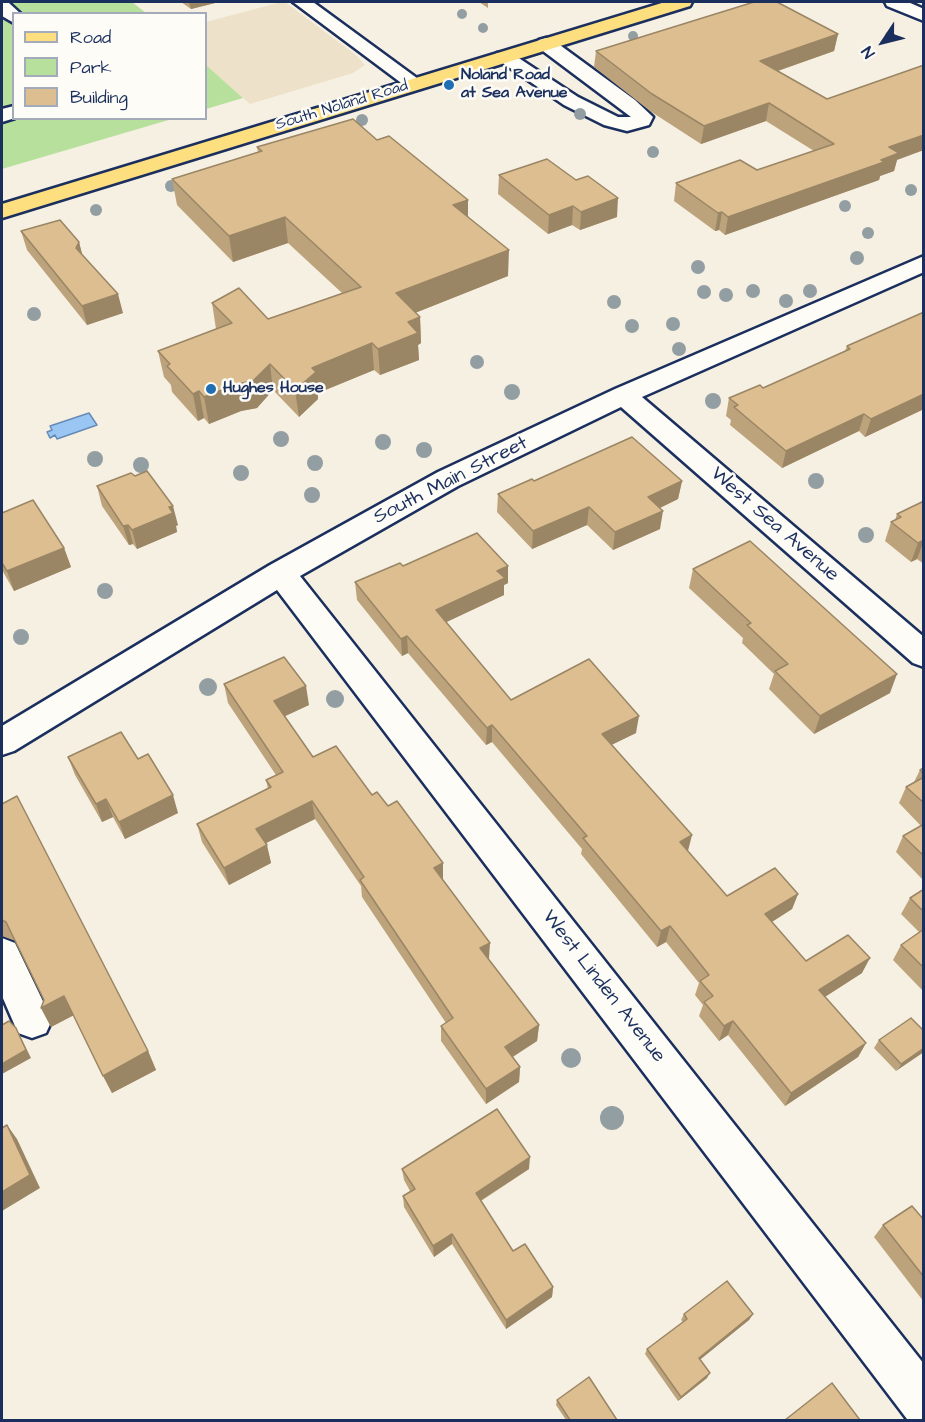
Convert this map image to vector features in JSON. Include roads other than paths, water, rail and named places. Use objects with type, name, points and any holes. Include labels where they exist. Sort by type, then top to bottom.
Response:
[{"type":"main road","name":"South Noland Road","points":[[171,139],[625,2]]},
{"type":"main road","name":"South Noland Road","points":[[2,211],[683,2]]},
{"type":"street","points":[[302,2],[416,84]]},
{"type":"street","points":[[894,2],[924,16]]},
{"type":"street","points":[[504,57],[571,101],[611,121],[627,125],[642,121],[643,117],[628,104],[546,44]]},
{"type":"street","name":"South Main Street","points":[[2,742],[281,573],[448,479],[624,395],[924,263]]},
{"type":"street","name":"West Sea Avenue","points":[[624,395],[924,656]]},
{"type":"street","name":"West Linden Avenue","points":[[281,573],[924,1401]]},
{"type":"street","points":[[2,956],[32,1020]]},
{"type":"water","points":[[89,413],[97,425],[57,439],[55,435],[50,438],[47,432],[52,430],[50,426]]},
{"type":"place","name":"Noland Road at Sea Avenue","points":[[449,85]]},
{"type":"place","name":"Hughes House","points":[[211,389]]}]
